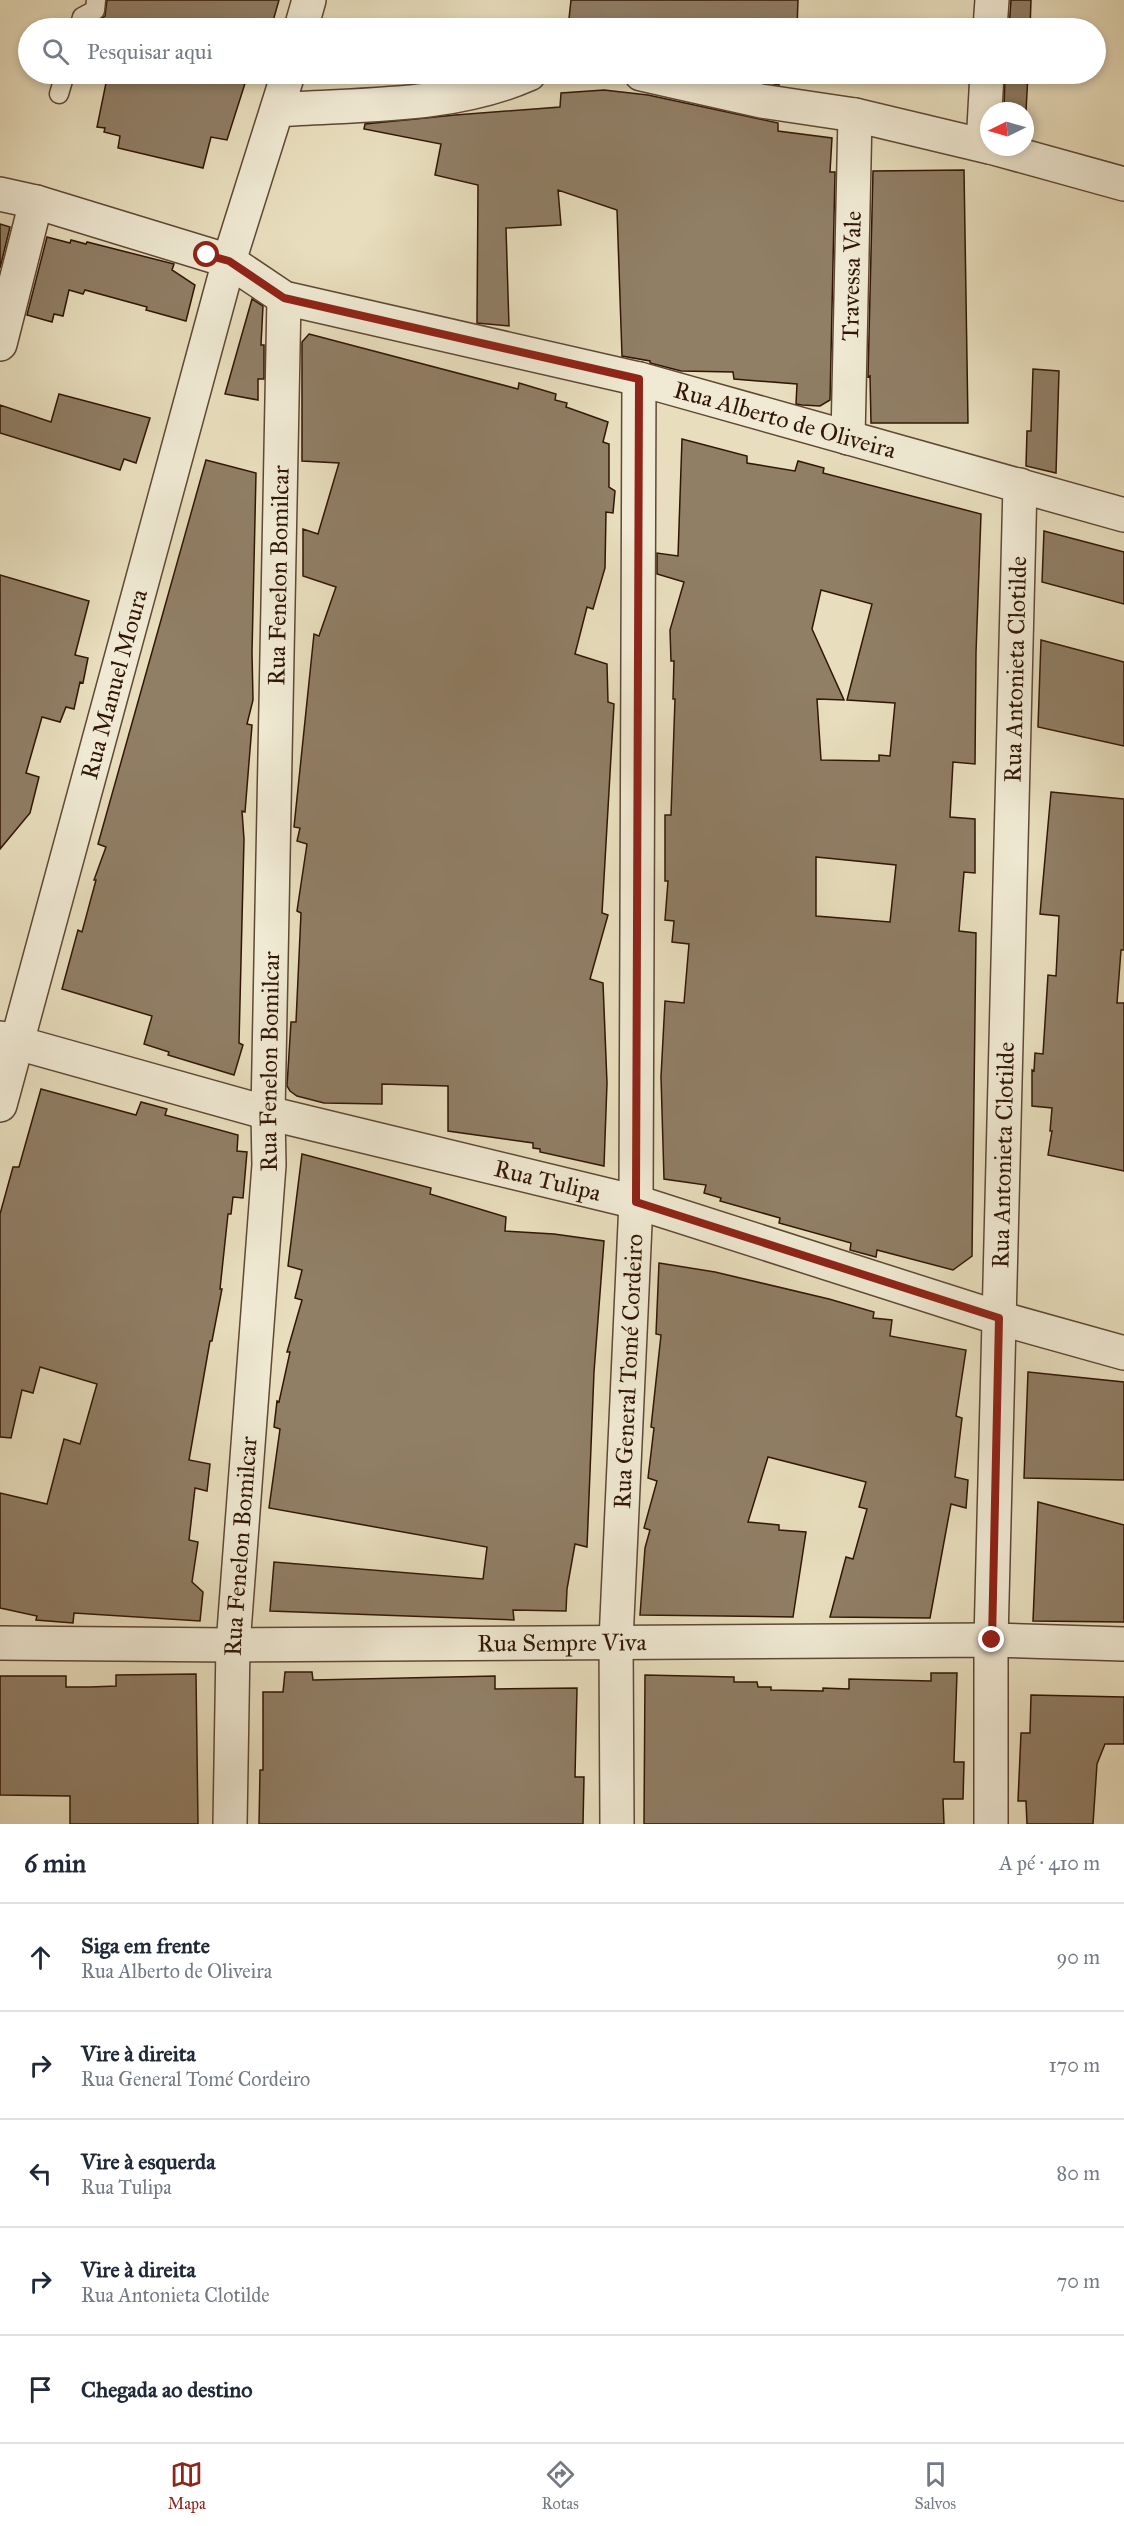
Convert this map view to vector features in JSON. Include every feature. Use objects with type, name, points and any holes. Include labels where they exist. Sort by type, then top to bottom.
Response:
[{"type":"street","points":[[304,18],[309,0]]},
{"type":"street","points":[[991,18],[992,0]]},
{"type":"street","name":"Rua Manuel Moura","points":[[0,1105],[8,1040],[229,261],[285,84]]},
{"type":"street","points":[[277,110],[459,96],[506,84]]},
{"type":"street","points":[[685,84],[761,101],[855,115],[980,144]]},
{"type":"street","points":[[987,84],[987,102]]},
{"type":"street","name":"Travessa Vale","points":[[848,438],[855,115]]},
{"type":"street","points":[[1023,156],[1124,184]]},
{"type":"street","name":"Rua Alberto de Oliveira","points":[[0,194],[36,202],[229,261],[284,298],[639,379],[1124,515]]},
{"type":"street","points":[[0,344],[36,202]]},
{"type":"street","name":"Rua Fenelon Bomilcar","points":[[230,1824],[232,1645],[269,1165],[268,1113],[284,298]]},
{"type":"street","name":"Rua General Tomé Cordeiro","points":[[616,1824],[616,1641],[636,1202],[639,379]]},
{"type":"street","name":"Rua Antonieta Clotilde","points":[[991,1824],[992,1640],[1020,485]]},
{"type":"street","name":"Rua Tulipa","points":[[8,1040],[268,1113],[636,1202],[999,1318],[1124,1353]]},
{"type":"street","name":"Rua Sempre Viva","points":[[0,1643],[232,1645],[992,1640],[1124,1644]]},
{"type":"lane","points":[[82,18],[95,10],[96,0]]},
{"type":"lane","points":[[59,94],[62,84]]},
{"type":"building","points":[[107,0],[279,0],[274,18],[102,18],[105,16]]},
{"type":"building","points":[[571,0],[798,0],[797,18],[569,18]]},
{"type":"building","points":[[1011,0],[1031,0],[1030,18],[1010,18]]},
{"type":"building","points":[[106,84],[245,84],[227,140],[211,137],[203,168],[118,148],[120,136],[104,132],[105,128],[97,127]]},
{"type":"building","points":[[1005,84],[1027,84],[1026,102],[1004,102]]},
{"type":"building","points":[[604,90],[648,95],[778,123],[778,131],[832,138],[830,172],[835,172],[830,400],[820,406],[796,404],[797,384],[734,379],[733,372],[681,371],[650,363],[650,361],[622,356],[617,210],[558,190],[561,225],[506,228],[509,326],[477,323],[478,185],[435,175],[441,144],[364,129],[365,124],[560,107],[561,93]]},
{"type":"building","points":[[964,170],[968,423],[871,423],[870,376],[868,377],[873,171]]},
{"type":"building","points":[[0,224],[10,227],[0,268]]},
{"type":"building","points":[[47,237],[70,243],[71,240],[86,244],[87,242],[174,264],[172,270],[195,285],[186,321],[146,310],[147,307],[85,290],[83,294],[69,290],[63,316],[54,314],[52,322],[27,315]]},
{"type":"building","points":[[252,299],[263,306],[261,345],[264,345],[264,379],[258,379],[258,400],[225,394]]},
{"type":"building","points":[[309,334],[518,389],[519,383],[556,394],[555,400],[567,403],[566,407],[608,422],[603,442],[609,444],[609,487],[615,491],[613,513],[606,512],[605,568],[593,609],[587,607],[575,654],[607,664],[608,702],[614,704],[602,913],[608,915],[590,979],[603,983],[607,1083],[604,1166],[540,1152],[540,1149],[533,1148],[533,1143],[448,1131],[448,1086],[382,1084],[382,1104],[324,1103],[297,1096],[287,1086],[291,1022],[296,1022],[301,913],[297,911],[307,844],[297,841],[300,828],[294,827],[314,634],[319,636],[336,587],[303,576],[303,529],[318,534],[339,463],[302,461],[302,342]]},
{"type":"building","points":[[1033,369],[1059,371],[1056,473],[1026,466],[1027,431],[1031,431]]},
{"type":"building","points":[[59,394],[150,418],[136,463],[124,459],[120,470],[0,433],[0,405],[51,422]]},
{"type":"building","points":[[682,439],[747,456],[747,463],[795,471],[798,461],[824,468],[823,473],[981,514],[975,764],[953,762],[950,817],[975,819],[975,873],[964,872],[959,931],[976,933],[972,1256],[953,1270],[877,1250],[876,1257],[850,1250],[851,1243],[779,1223],[780,1218],[720,1201],[721,1198],[704,1193],[706,1185],[664,1179],[661,1077],[665,1001],[684,1003],[689,944],[672,942],[674,921],[665,920],[668,881],[665,881],[665,815],[671,815],[675,699],[673,699],[674,661],[671,661],[670,630],[684,582],[657,574],[657,553],[678,556]],"holes":[[[821,590],[872,604],[847,700],[895,703],[890,756],[879,755],[879,761],[821,760],[817,699],[844,700],[812,629]],[[816,857],[896,865],[890,922],[816,916]]]},
{"type":"building","points":[[206,460],[256,473],[253,700],[247,724],[252,725],[245,812],[242,811],[244,839],[239,1043],[243,1045],[234,1075],[168,1055],[169,1052],[144,1044],[152,1016],[62,989],[78,930],[82,932],[96,880],[94,880],[106,847],[98,844]]},
{"type":"building","points":[[1044,531],[1124,552],[1124,604],[1042,582]]},
{"type":"building","points":[[0,575],[89,601],[75,655],[88,658],[74,709],[66,707],[60,722],[42,717],[26,773],[39,777],[30,813],[0,849]]},
{"type":"building","points":[[1041,640],[1124,662],[1124,746],[1038,727]]},
{"type":"building","points":[[1051,792],[1124,799],[1124,950],[1121,950],[1117,1003],[1124,1003],[1124,1171],[1048,1155],[1052,1131],[1050,1131],[1052,1108],[1032,1106],[1032,1070],[1034,1071],[1035,1053],[1043,1054],[1048,975],[1056,976],[1059,916],[1040,914]]},
{"type":"building","points":[[41,1089],[136,1115],[141,1102],[167,1109],[165,1115],[238,1135],[237,1151],[247,1152],[243,1198],[233,1197],[231,1214],[228,1214],[220,1289],[222,1289],[212,1341],[210,1341],[189,1460],[210,1464],[207,1491],[195,1488],[189,1540],[198,1542],[192,1582],[203,1592],[200,1621],[74,1613],[73,1623],[36,1620],[37,1616],[0,1608],[0,1493],[47,1504],[64,1439],[80,1444],[97,1384],[40,1367],[33,1393],[22,1390],[11,1438],[0,1437],[0,1214],[13,1167],[19,1167]]},
{"type":"building","points":[[302,1154],[431,1188],[430,1194],[506,1217],[505,1231],[554,1234],[604,1241],[594,1372],[587,1547],[575,1544],[567,1589],[566,1611],[513,1610],[514,1620],[270,1611],[274,1562],[483,1579],[487,1547],[269,1508],[280,1429],[274,1427],[277,1401],[279,1402],[290,1352],[287,1352],[302,1300],[295,1298],[302,1270],[288,1266]]},
{"type":"building","points":[[659,1263],[715,1272],[829,1299],[874,1312],[873,1318],[892,1320],[890,1336],[966,1350],[956,1416],[962,1418],[955,1477],[968,1480],[966,1508],[951,1504],[930,1618],[830,1617],[846,1557],[853,1559],[867,1509],[859,1507],[866,1482],[768,1457],[748,1522],[779,1525],[779,1530],[806,1532],[793,1617],[640,1615],[645,1548],[650,1530],[644,1528],[657,1481],[648,1478],[661,1335],[656,1334]]},
{"type":"building","points":[[1028,1372],[1124,1382],[1124,1480],[1024,1478]]},
{"type":"building","points":[[1038,1502],[1124,1525],[1124,1622],[1033,1621]]},
{"type":"building","points":[[285,1672],[312,1672],[313,1680],[495,1676],[495,1689],[577,1688],[575,1777],[584,1777],[583,1824],[259,1824],[260,1770],[263,1770],[263,1692],[283,1692]]},
{"type":"building","points":[[931,1673],[957,1673],[954,1762],[964,1762],[963,1799],[943,1799],[944,1824],[644,1824],[645,1675],[734,1677],[734,1682],[757,1682],[758,1687],[771,1687],[771,1690],[823,1691],[823,1688],[849,1689],[849,1679],[931,1681]]},
{"type":"building","points":[[196,1674],[198,1824],[70,1824],[70,1796],[0,1795],[0,1676],[66,1676],[66,1687],[90,1687],[116,1686],[116,1675]]},
{"type":"building","points":[[1031,1695],[1124,1697],[1124,1744],[1105,1744],[1097,1764],[1093,1824],[1027,1824],[1026,1801],[1018,1801],[1021,1733],[1030,1733]]},
{"type":"route","points":[[207,255],[229,261],[284,298],[639,379],[636,1202],[999,1318],[992,1640]]}]
